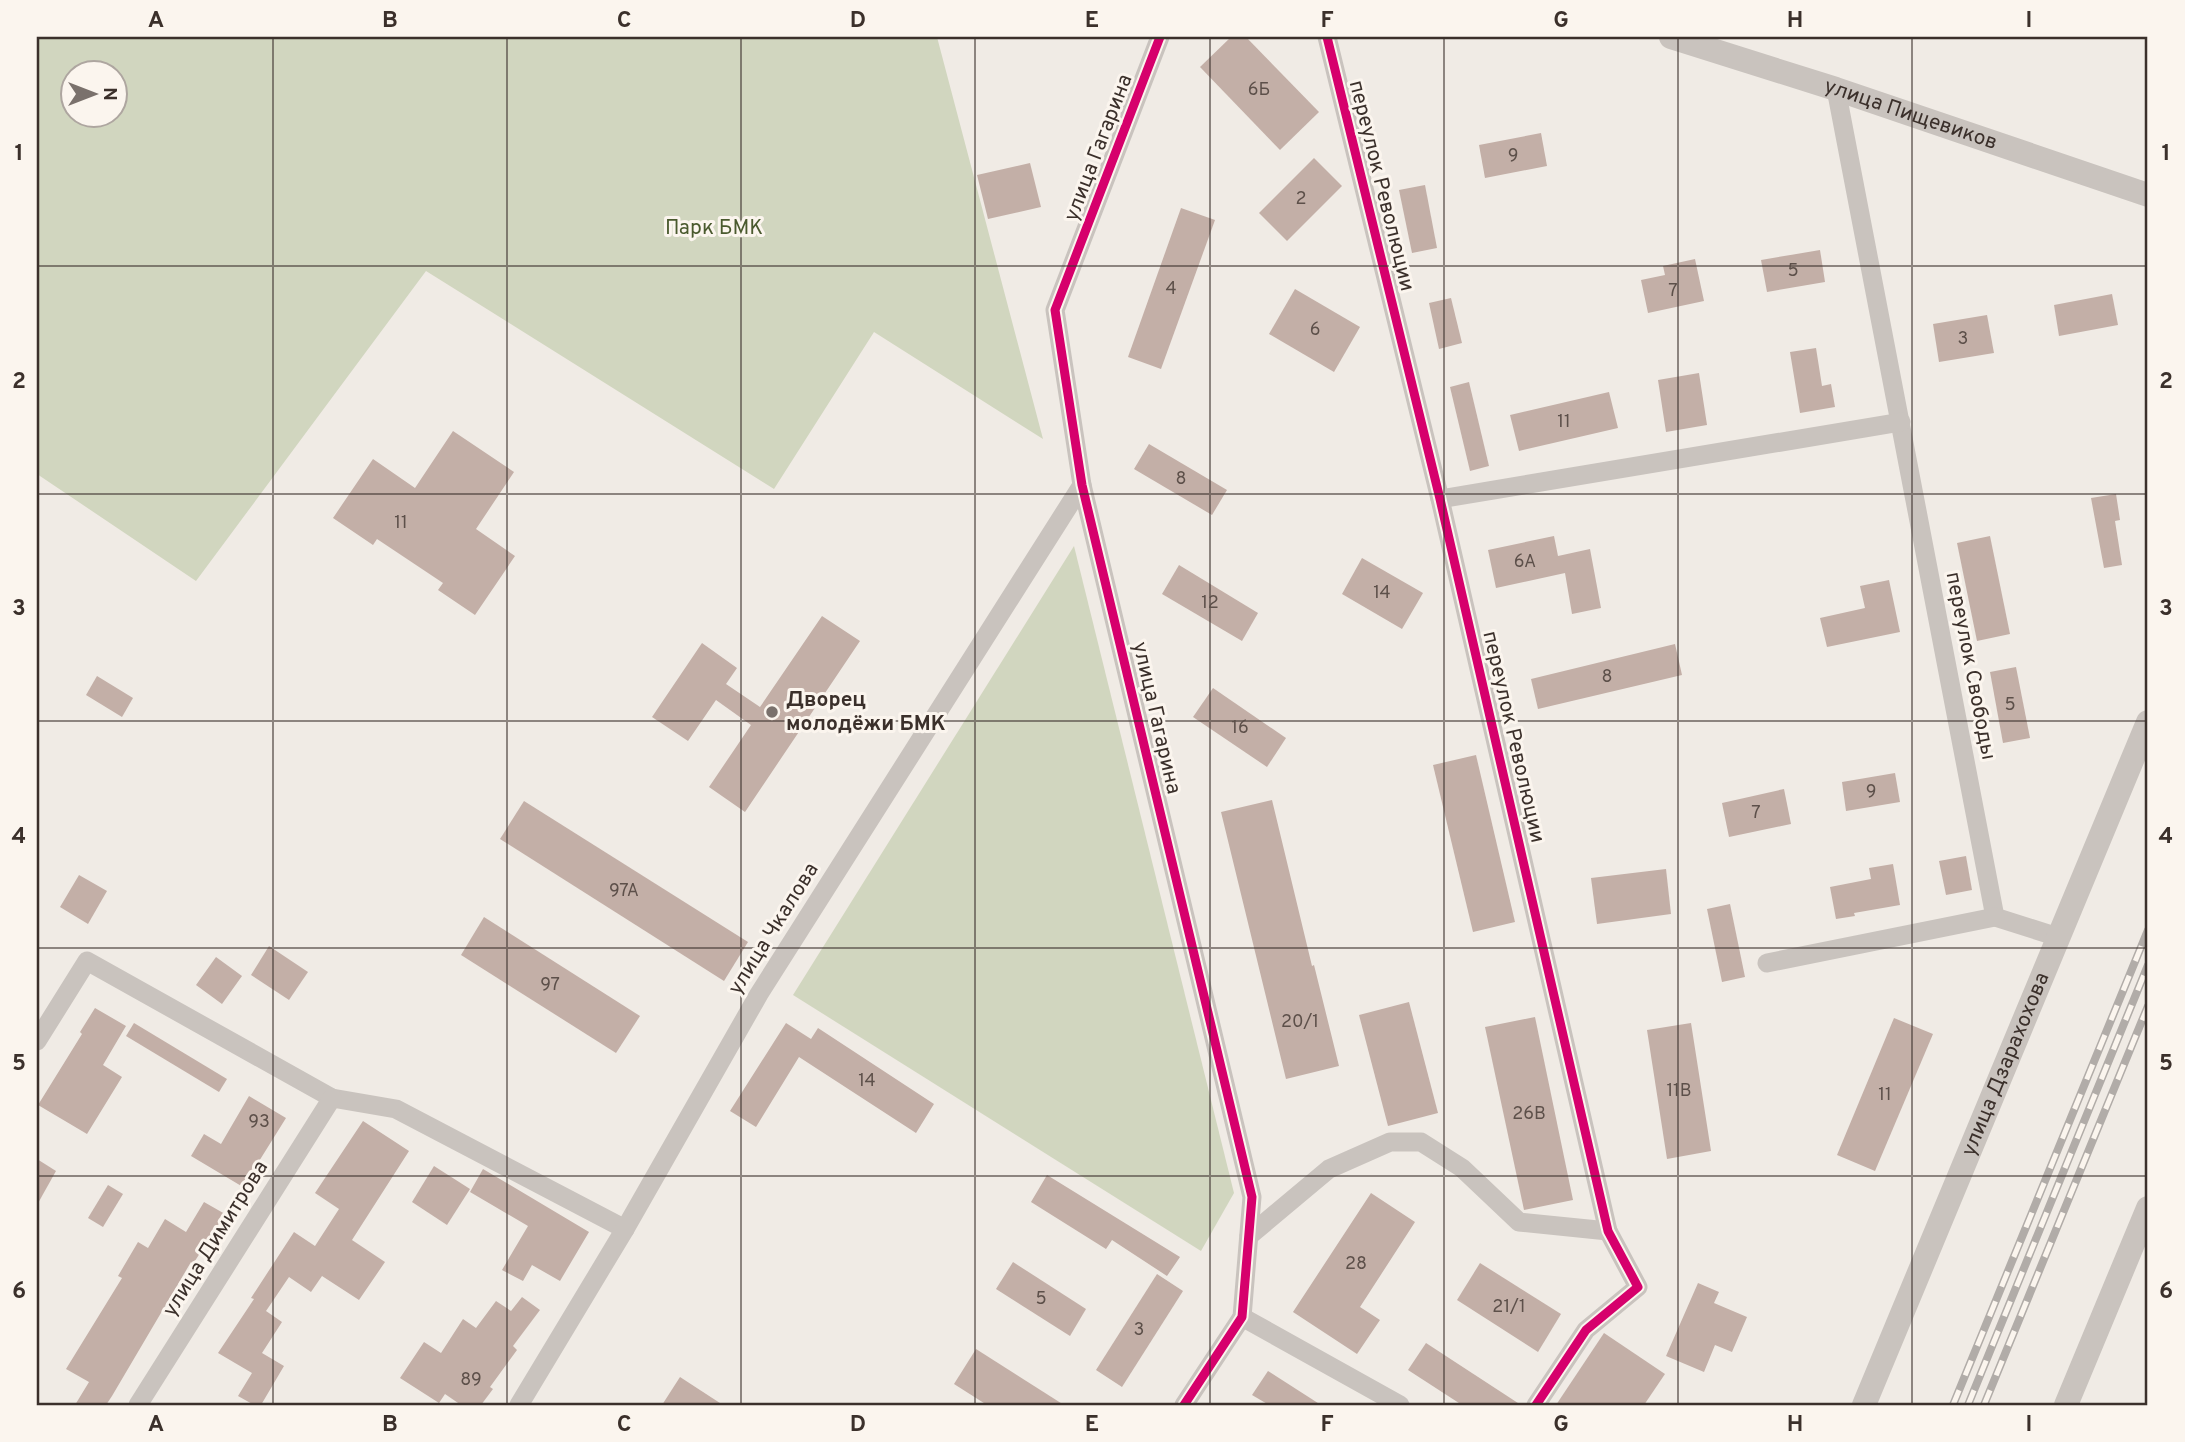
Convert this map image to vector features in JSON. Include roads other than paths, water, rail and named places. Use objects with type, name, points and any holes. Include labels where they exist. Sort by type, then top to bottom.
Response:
[{"type":"street","name":"улица Гагарина","points":[[1160,37],[1055,310],[1082,485],[1252,1196],[1242,1317],[1184,1405]]},
{"type":"street","name":"переулок Революции","points":[[1327,37],[1440,499],[1608,1231],[1638,1287],[1586,1330],[1536,1405]]},
{"type":"street","name":"улица Пищевиков","points":[[1671,37],[1836,89],[2148,195]]},
{"type":"street","name":"переулок Свободы","points":[[1836,89],[1995,917]]},
{"type":"street","points":[[1440,499],[1900,422]]},
{"type":"street","name":"улица Чкалова","points":[[519,1405],[625,1229],[759,994],[1082,485]]},
{"type":"street","name":"улица Дзарахохова","points":[[1864,1405],[2148,722]]},
{"type":"street","points":[[1767,963],[1995,917],[2058,937]]},
{"type":"street","points":[[37,1041],[87,961],[332,1098],[396,1109],[625,1229]]},
{"type":"street","name":"улица Димитрова","points":[[138,1405],[332,1098]]},
{"type":"street","points":[[1249,1236],[1329,1169],[1390,1142],[1421,1142],[1462,1168],[1519,1223],[1608,1231]]},
{"type":"street","points":[[2066,1405],[2148,1208]]},
{"type":"street","points":[[1242,1317],[1400,1405]]},
{"type":"railway","points":[[1953,1405],[2148,930]]},
{"type":"railway","points":[[1968,1405],[2148,965]]},
{"type":"railway","points":[[1984,1405],[2148,1006]]},
{"type":"place","name":"Дворец молодёжи БМК","points":[[772,712]]},
{"type":"park label","name":"Парк БМК","points":[[714,228]]}]
